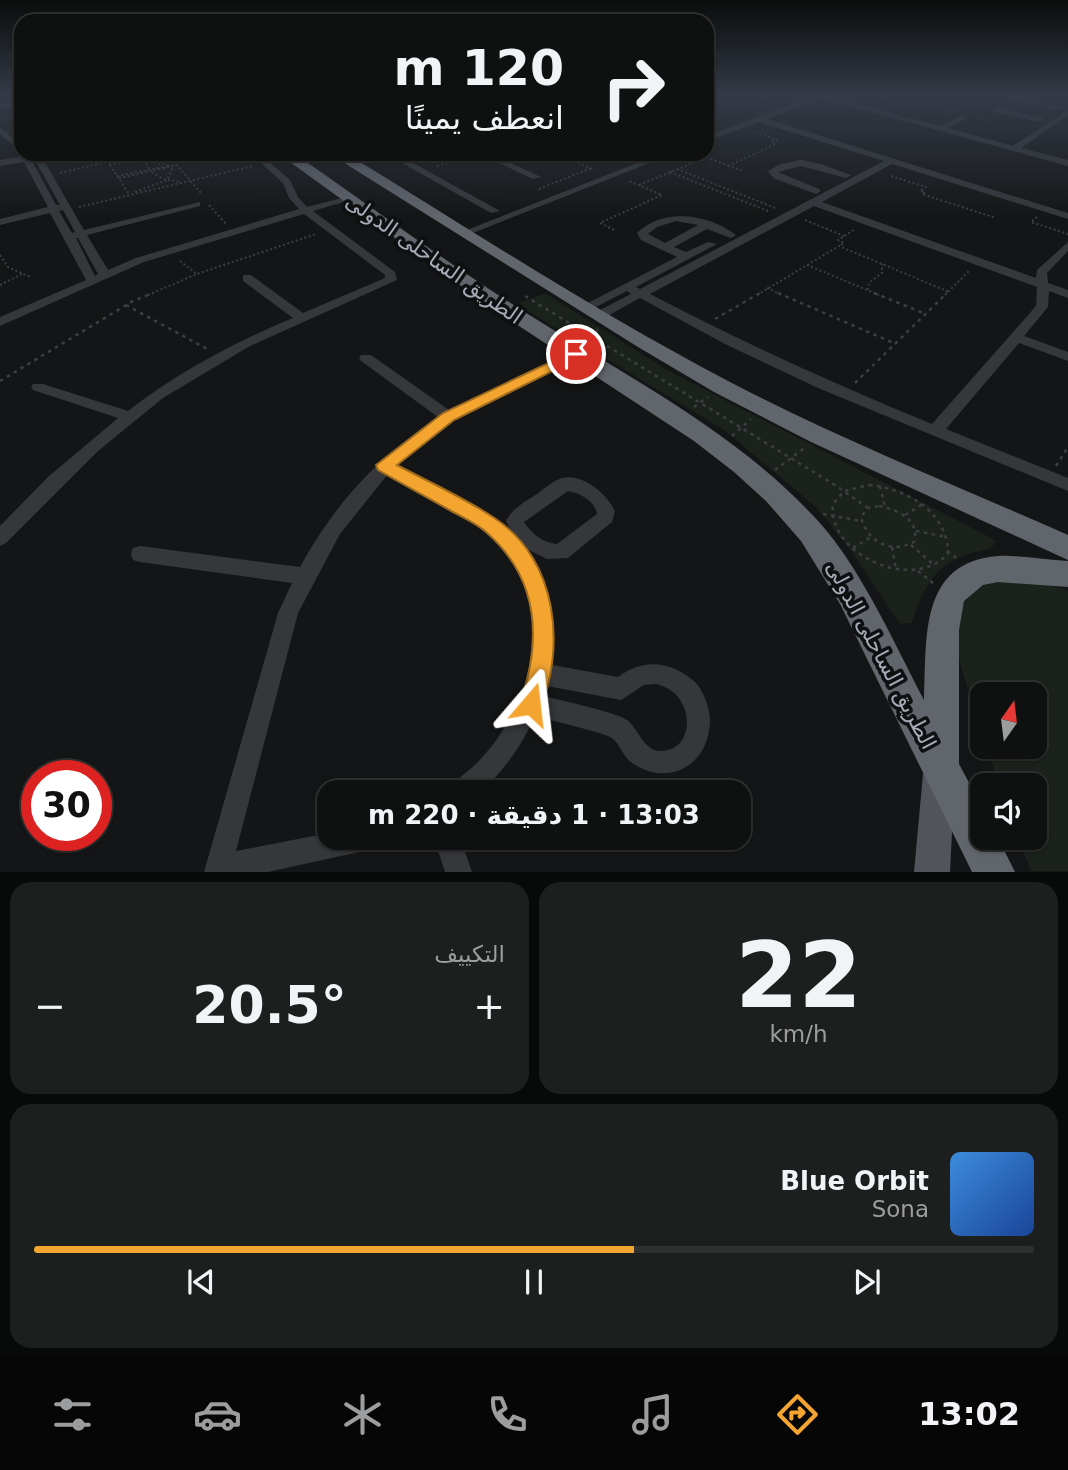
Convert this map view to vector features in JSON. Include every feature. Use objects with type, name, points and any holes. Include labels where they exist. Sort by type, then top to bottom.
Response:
[{"type":"highway","name":"الطريق الساحلى الدولى","points":[[296,161],[535,328],[578,346],[599,369],[719,447],[789,508],[831,560],[995,872]]},
{"type":"highway","name":"الطريق الساحلى الدولى","points":[[348,161],[722,387],[820,436],[1068,548]]},
{"type":"highway","points":[[940,765],[943,630],[950,596],[961,583],[976,574],[998,569],[1068,574]]},
{"type":"main road","points":[[932,872],[940,765]]},
{"type":"street","points":[[821,137],[891,161],[1037,204],[1068,210]]},
{"type":"street","points":[[828,137],[1068,216]]},
{"type":"street","points":[[969,137],[1068,163]]},
{"type":"street","points":[[1014,149],[1031,137]]},
{"type":"street","points":[[815,197],[878,157]]},
{"type":"street","points":[[32,161],[90,276]]},
{"type":"street","points":[[35,161],[50,176],[102,271]]},
{"type":"street","points":[[257,161],[321,232],[386,283]]},
{"type":"street","points":[[402,161],[495,211]]},
{"type":"street","points":[[500,161],[536,177]]},
{"type":"street","points":[[459,230],[495,211],[622,161]]},
{"type":"street","points":[[459,230],[650,161]]},
{"type":"street","points":[[600,314],[687,257],[891,161]]},
{"type":"street","points":[[846,175],[796,162],[773,171],[776,176],[796,183],[815,197],[867,222],[1068,294]]},
{"type":"street","points":[[815,173],[825,168]]},
{"type":"street","points":[[796,183],[805,178]]},
{"type":"street","points":[[102,271],[343,196]]},
{"type":"street","points":[[69,236],[201,202]]},
{"type":"street","points":[[0,222],[68,208]]},
{"type":"street","points":[[0,315],[102,271],[228,226],[298,209],[391,274],[392,278],[220,356],[128,416],[54,482],[0,538]]},
{"type":"street","points":[[635,290],[781,213]]},
{"type":"street","points":[[687,257],[645,238],[643,231],[674,217],[688,218],[731,235]]},
{"type":"street","points":[[665,247],[706,225]]},
{"type":"street","points":[[934,432],[1042,307],[1044,296],[1040,278],[1044,267],[1068,245]]},
{"type":"street","points":[[0,322],[90,276]]},
{"type":"street","points":[[247,278],[302,318]]},
{"type":"street","points":[[635,290],[702,326],[843,394],[1068,485]]},
{"type":"street","points":[[1016,337],[1068,357]]},
{"type":"street","points":[[317,849],[217,870],[275,654],[303,576],[327,534],[354,497],[384,465],[449,416],[578,346]]},
{"type":"street","points":[[366,358],[449,416]]},
{"type":"street","points":[[38,387],[128,416]]},
{"type":"street","points":[[384,465],[524,545],[543,551],[561,552],[606,517],[606,506],[578,485],[565,484],[519,515],[515,521],[524,545],[536,585],[545,627],[541,674],[531,704],[509,744],[478,780]]},
{"type":"street","points":[[140,554],[303,576]]},
{"type":"street","points":[[531,704],[620,728],[629,747],[647,760],[667,764],[685,757],[696,742],[699,723],[694,700],[679,682],[658,673],[637,676],[621,689],[541,674]]},
{"type":"street","points":[[451,850],[459,872]]},
{"type":"path","points":[[729,166],[776,144],[771,142],[777,139],[770,137]]},
{"type":"path","points":[[714,160],[743,171]]},
{"type":"path","points":[[50,176],[115,161]]},
{"type":"path","points":[[108,163],[146,161],[175,166]]},
{"type":"path","points":[[146,161],[149,169]]},
{"type":"path","points":[[172,161],[204,195],[201,202],[210,206],[228,226]]},
{"type":"path","points":[[68,208],[190,181],[253,161]]},
{"type":"path","points":[[420,171],[452,161]]},
{"type":"path","points":[[573,161],[594,170]]},
{"type":"path","points":[[639,185],[696,161]]},
{"type":"path","points":[[108,163],[129,195]]},
{"type":"path","points":[[118,177],[175,166]]},
{"type":"path","points":[[118,177],[175,166]]},
{"type":"path","points":[[167,180],[175,166]]},
{"type":"path","points":[[677,169],[781,213]]},
{"type":"path","points":[[539,188],[594,170]]},
{"type":"path","points":[[873,170],[926,187],[920,191],[925,192],[922,194],[996,218]]},
{"type":"path","points":[[152,172],[167,180]]},
{"type":"path","points":[[670,172],[844,236]]},
{"type":"path","points":[[614,230],[600,223],[662,195],[615,175]]},
{"type":"path","points":[[129,195],[167,180],[190,181]]},
{"type":"path","points":[[714,190],[720,187]]},
{"type":"path","points":[[1047,210],[1031,222],[1068,234]]},
{"type":"path","points":[[702,326],[844,243],[838,240],[867,222]]},
{"type":"path","points":[[0,381],[126,305],[197,274],[321,232]]},
{"type":"path","points":[[839,246],[949,292]]},
{"type":"path","points":[[166,251],[197,274]]},
{"type":"path","points":[[0,255],[5,264],[30,277]]},
{"type":"path","points":[[843,394],[949,292],[976,261]]},
{"type":"path","points":[[868,290],[869,283],[882,273],[882,264]]},
{"type":"path","points":[[807,265],[926,314]]},
{"type":"path","points":[[0,285],[23,274]]},
{"type":"path","points":[[552,286],[525,296],[558,316],[578,346],[623,355],[792,458],[868,508]]},
{"type":"path","points":[[767,288],[896,344]]},
{"type":"path","points":[[126,305],[220,356]]},
{"type":"path","points":[[578,346],[600,314]]},
{"type":"path","points":[[535,328],[558,316]]},
{"type":"path","points":[[599,369],[623,355]]},
{"type":"path","points":[[677,419],[722,387]]},
{"type":"path","points":[[719,447],[764,408]]},
{"type":"path","points":[[761,481],[820,436]]},
{"type":"path","points":[[1048,477],[1068,447]]},
{"type":"path","points":[[869,485],[906,495],[931,512],[946,537],[944,556],[935,566],[918,571],[895,570],[859,554],[838,533],[832,510],[835,499],[844,491],[869,485]]},
{"type":"path","points":[[879,506],[899,511],[910,520],[916,531],[916,539],[911,545],[892,547],[876,540],[863,526],[861,517],[868,508],[879,506]]},
{"type":"path","points":[[916,531],[946,537]]},
{"type":"path","points":[[911,545],[935,566]]},
{"type":"path","points":[[892,547],[895,570]]},
{"type":"shaded area","points":[[545,293],[669,371],[997,541],[990,549],[947,564],[930,582],[912,623],[900,624],[852,552],[816,507],[724,430],[516,304]]},
{"type":"shaded area","points":[[992,578],[1030,578],[1068,591],[1068,871],[1031,871],[1023,850],[1047,850],[1047,773],[995,773],[991,760],[1047,759],[1047,682],[970,682],[970,695],[964,678],[955,638],[955,619],[959,603],[970,588]]},
{"type":"route","points":[[531,704],[541,674],[545,627],[536,585],[516,550],[491,525],[384,465],[449,416],[576,354]]}]
